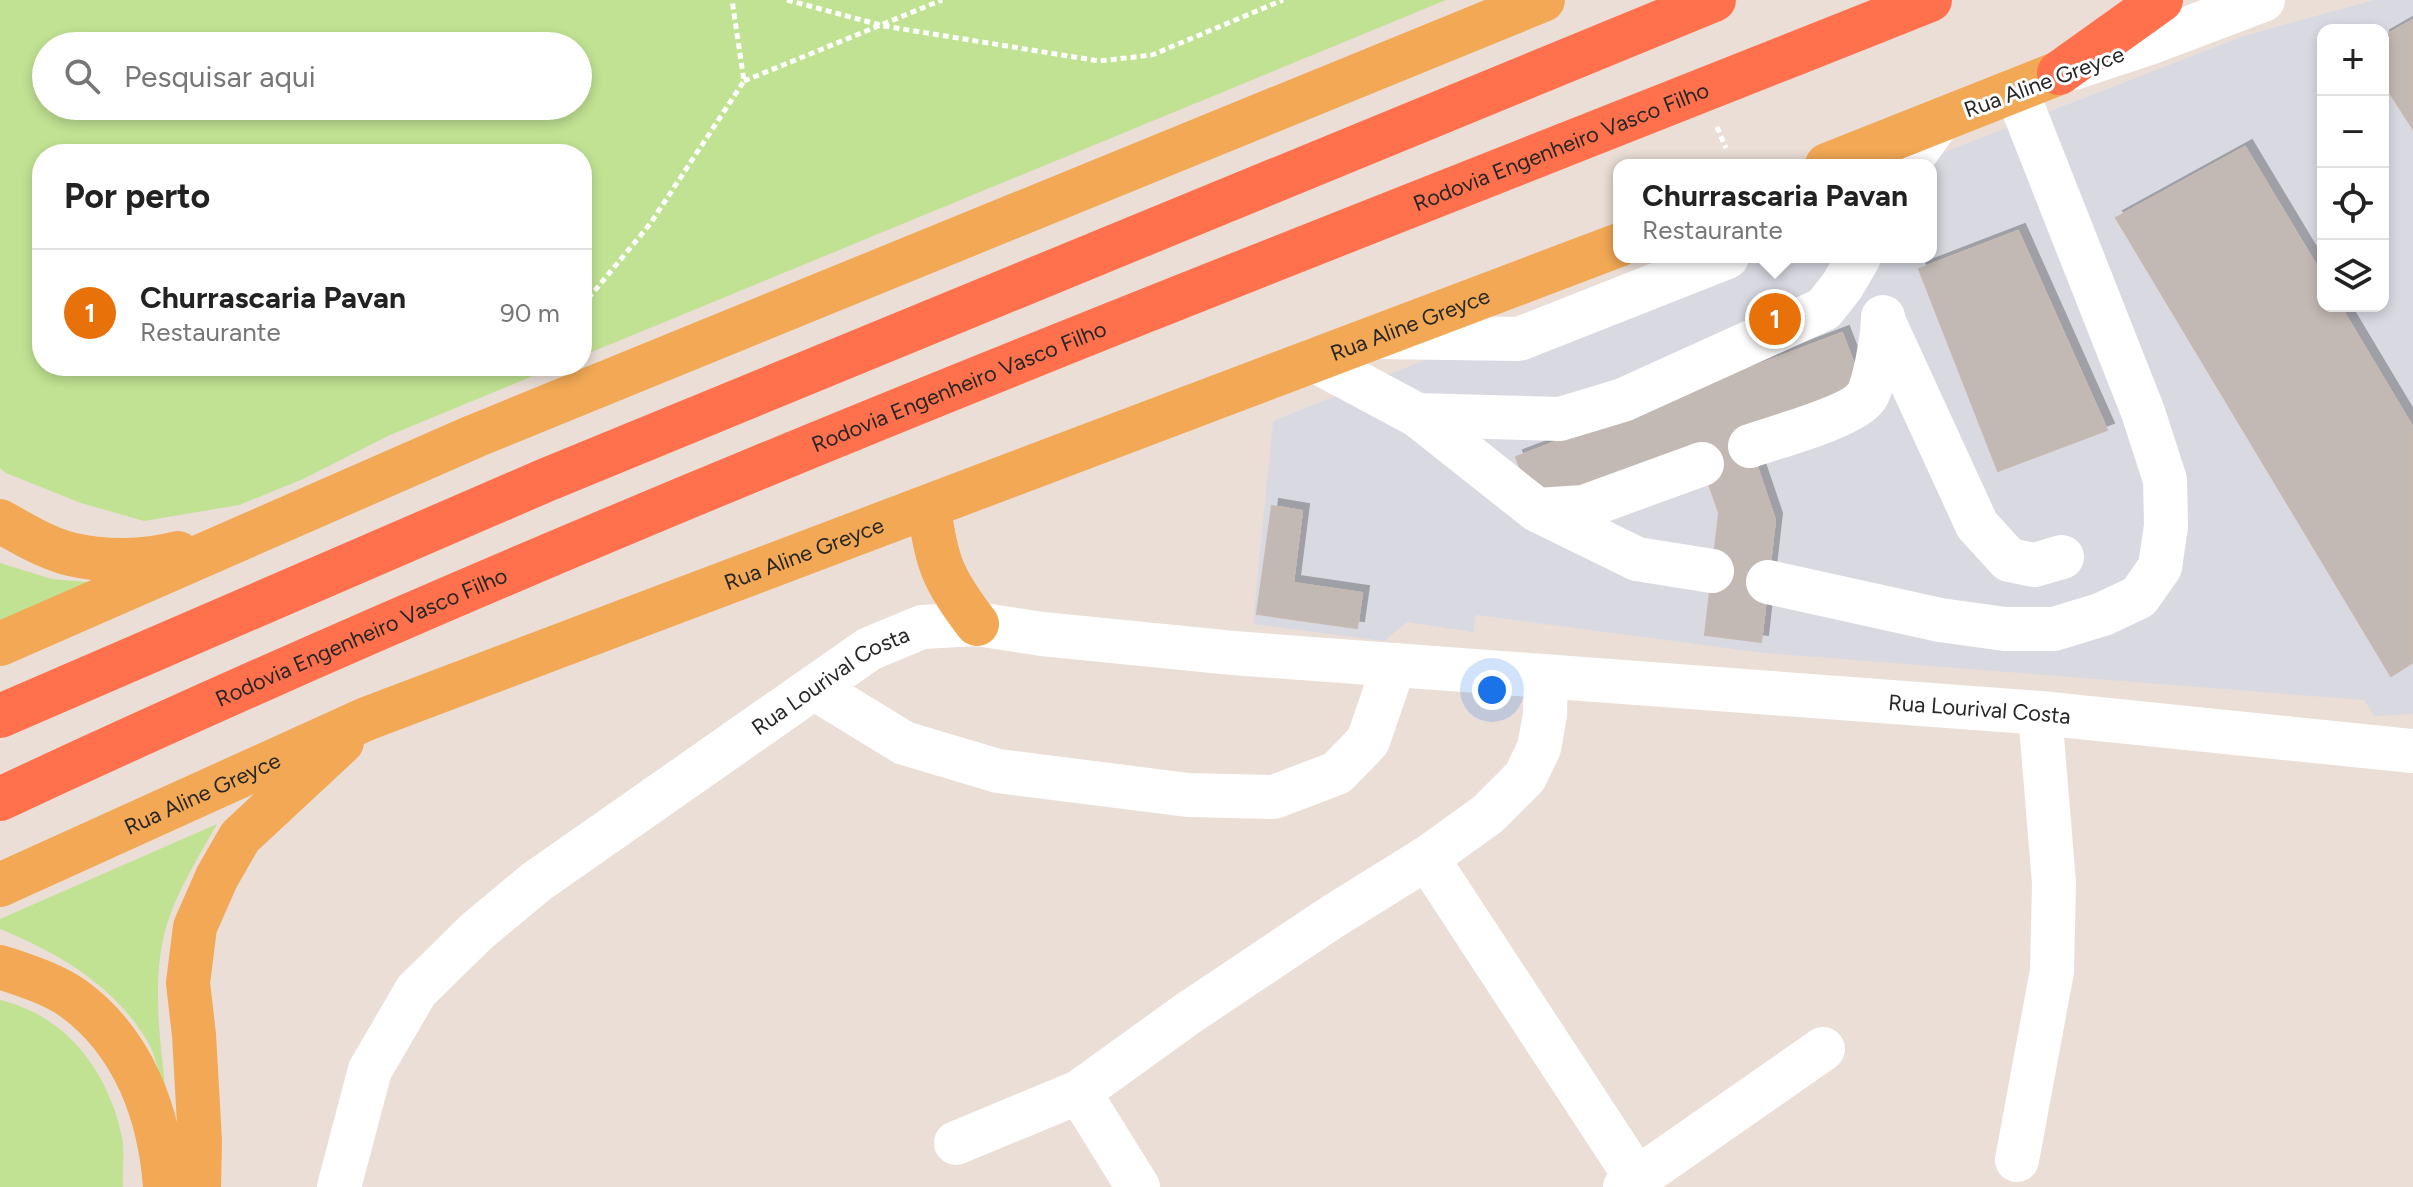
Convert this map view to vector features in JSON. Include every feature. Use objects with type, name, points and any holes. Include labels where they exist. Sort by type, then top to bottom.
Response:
[{"type":"highway","points":[[0,716],[575,468],[1714,0]]},
{"type":"highway","name":"Rodovia Engenheiro Vasco Filho","points":[[0,799],[216,698],[518,568],[854,429],[1930,0]]},
{"type":"highway","points":[[2059,73],[2161,0]]},
{"type":"main road","points":[[0,644],[475,436],[1543,0]]},
{"type":"main road","name":"Rua Aline Greyce","points":[[1853,159],[1923,143],[2016,90],[2059,73]]},
{"type":"main road","name":"Rua Aline Greyce","points":[[0,885],[366,719],[1613,247]]},
{"type":"main road","points":[[929,507],[939,562],[950,589],[977,624]]},
{"type":"main road","points":[[0,521],[68,553],[112,559],[159,558],[258,532]]},
{"type":"main road","points":[[199,1187],[200,1141],[188,983],[195,927],[217,877],[240,837],[366,719]]},
{"type":"main road","points":[[0,967],[73,999],[111,1035],[127,1056],[135,1067],[150,1107],[160,1146],[165,1187]]},
{"type":"street","name":"Rua Aline Greyce","points":[[2059,73],[2263,0]]},
{"type":"street","points":[[1768,582],[1940,620],[2005,629],[2054,629],[2103,614],[2139,597],[2160,567],[2166,526],[2165,480],[2143,412],[2016,90]]},
{"type":"street","points":[[1894,159],[1912,145],[1923,143]]},
{"type":"street","points":[[1377,337],[1519,339],[1712,263]]},
{"type":"street","points":[[1417,415],[1560,419],[1623,400],[1824,309],[1858,263]]},
{"type":"street","points":[[1864,263],[1883,320],[1977,525],[2009,560],[2034,565],[2062,557]]},
{"type":"street","points":[[1750,446],[1845,413],[1866,397],[1876,368],[1883,320]]},
{"type":"street","points":[[1314,360],[1417,415],[1537,510],[1637,559],[1712,571]]},
{"type":"street","points":[[1537,510],[1584,507],[1702,464]]},
{"type":"street","name":"Rua Lourival Costa","points":[[339,1187],[370,1070],[416,991],[476,932],[536,882],[869,649],[922,627],[977,624],[1042,634],[1233,653],[2040,713],[2413,751]]},
{"type":"street","points":[[814,688],[904,743],[998,771],[1188,795],[1274,797],[1337,773],[1368,741],[1394,665]]},
{"type":"street","points":[[956,1143],[1079,1092],[1190,1012],[1427,858],[1488,814],[1525,777],[1539,748],[1545,715],[1546,677]]},
{"type":"street","points":[[2017,1160],[2052,971],[2054,883],[2040,713]]},
{"type":"street","points":[[1427,858],[1631,1183],[1823,1049]]},
{"type":"street","points":[[1079,1092],[1138,1187]]},
{"type":"path","points":[[732,0],[744,81]]},
{"type":"path","points":[[787,0],[884,26],[1099,61],[1152,55],[1283,0]]},
{"type":"path","points":[[592,294],[650,224],[744,81],[942,0]]},
{"type":"shaded area","points":[[2374,0],[2413,0],[2413,714],[2374,716],[2364,700],[1765,653],[1476,615],[1473,632],[1407,622],[1384,641],[1253,624],[1273,421],[1666,263],[1937,263],[1937,159],[1926,159],[2244,36]]},
{"type":"green space","points":[[0,0],[1446,0],[592,352],[592,144],[32,144],[32,376],[533,376],[390,435],[303,479],[239,505],[144,521],[81,503],[0,468]]},
{"type":"green space","points":[[0,563],[52,579],[99,583],[0,622]]},
{"type":"green space","points":[[217,824],[177,898],[162,945],[158,1013],[167,1103],[149,1044],[121,1005],[65,961],[0,929],[0,919]]},
{"type":"green space","points":[[0,1000],[45,1019],[81,1050],[95,1069],[106,1090],[122,1137],[123,1187],[0,1187]]},
{"type":"building","points":[[2413,20],[2413,129],[2389,91],[2389,34]]},
{"type":"building","points":[[2245,147],[2317,267],[2317,312],[2344,312],[2413,428],[2413,662],[2391,676],[2116,218]]},
{"type":"building","points":[[2018,231],[2107,430],[1998,471],[1919,269]]},
{"type":"building","points":[[1842,333],[1862,385],[1750,446],[1775,520],[1761,642],[1705,635],[1719,513],[1702,464],[1535,507],[1516,457]]},
{"type":"building","points":[[1272,506],[1302,511],[1293,583],[1362,593],[1357,628],[1257,614]]},
{"type":"tunnel","points":[[1712,571],[1768,582]]},
{"type":"place","name":"Churrascaria Pavan","points":[[1775,319]]}]
